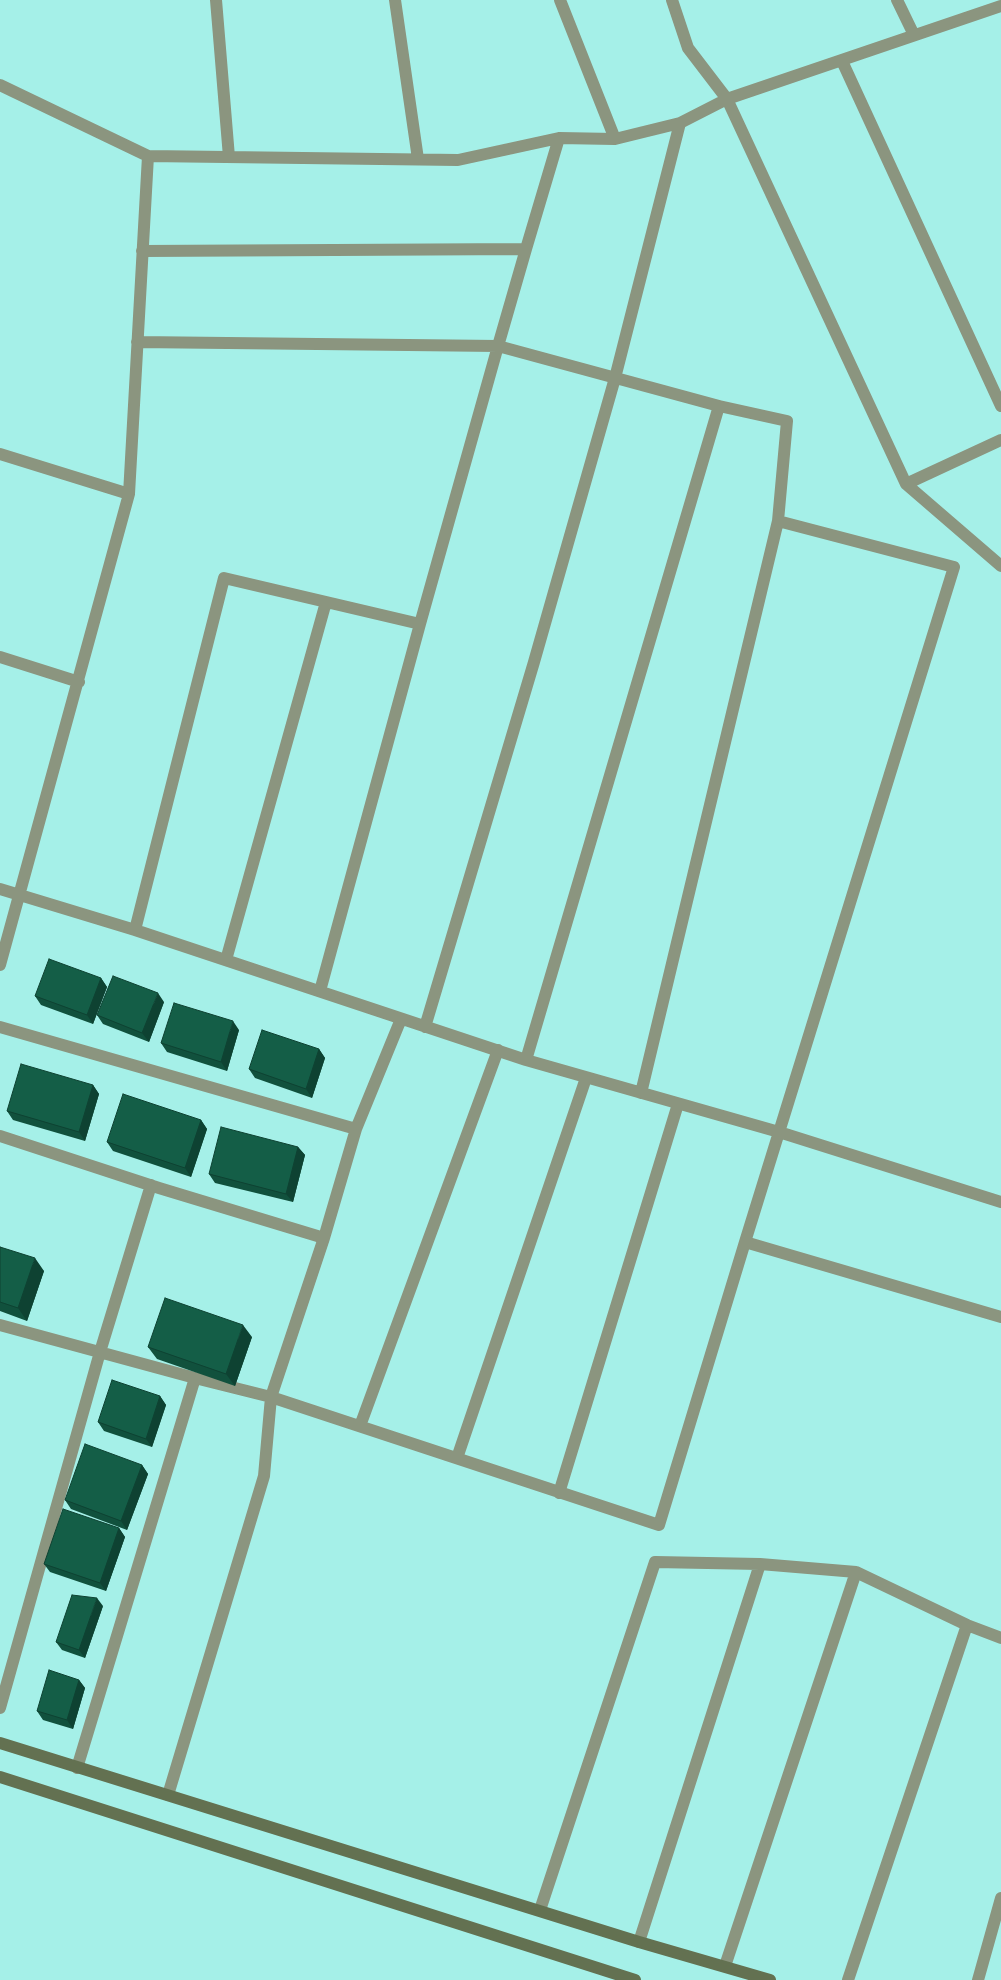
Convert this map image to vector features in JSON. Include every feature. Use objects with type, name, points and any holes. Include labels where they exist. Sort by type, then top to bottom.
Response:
[{"type":"street","points":[[216,0],[229,157]]},
{"type":"street","points":[[395,0],[418,159]]},
{"type":"street","points":[[560,0],[615,139]]},
{"type":"street","points":[[672,0],[688,48],[727,99],[906,484],[1001,566]]},
{"type":"street","points":[[897,0],[914,35]]},
{"type":"street","points":[[0,85],[148,156],[458,160],[559,138],[615,139],[680,123],[727,99],[1001,6]]},
{"type":"street","points":[[842,61],[1001,406]]},
{"type":"street","points":[[425,1027],[615,378],[680,123]]},
{"type":"street","points":[[320,991],[420,624],[559,138]]},
{"type":"street","points":[[0,965],[129,494],[148,156]]},
{"type":"street","points":[[142,251],[526,249]]},
{"type":"street","points":[[137,342],[498,346],[719,406],[787,421],[778,521],[641,1094]]},
{"type":"street","points":[[526,1060],[719,406]]},
{"type":"street","points":[[906,484],[1001,440]]},
{"type":"street","points":[[0,454],[129,494]]},
{"type":"street","points":[[0,1325],[271,1397],[659,1525],[744,1242],[954,567],[778,521]]},
{"type":"street","points":[[135,930],[224,578],[420,624]]},
{"type":"street","points":[[226,960],[326,602]]},
{"type":"street","points":[[0,657],[79,682]]},
{"type":"street","points":[[0,889],[135,930],[526,1060],[779,1132],[1001,1202]]},
{"type":"street","points":[[168,1795],[264,1476],[271,1397],[324,1238],[356,1129],[401,1019]]},
{"type":"street","points":[[0,1027],[356,1129]]},
{"type":"street","points":[[360,1426],[498,1050]]},
{"type":"street","points":[[457,1458],[586,1078]]},
{"type":"street","points":[[559,1493],[678,1104]]},
{"type":"street","points":[[0,1136],[324,1238]]},
{"type":"street","points":[[0,1708],[100,1352],[151,1185]]},
{"type":"street","points":[[744,1242],[1001,1318]]},
{"type":"street","points":[[77,1768],[195,1378]]},
{"type":"street","points":[[540,1910],[655,1562],[760,1564],[856,1572],[967,1625],[1001,1638]]},
{"type":"street","points":[[640,1942],[760,1564]]},
{"type":"street","points":[[725,1966],[856,1572]]},
{"type":"street","points":[[848,1980],[967,1625]]},
{"type":"street","points":[[0,1743],[640,1942],[770,1980]]},
{"type":"street","points":[[0,1777],[635,1980]]},
{"type":"street","points":[[978,1980],[1001,1898]]},
{"type":"building","points":[[49,959],[101,978],[87,1015],[35,996]]},
{"type":"building","points":[[113,976],[158,993],[142,1033],[97,1015]]},
{"type":"building","points":[[174,1003],[233,1021],[221,1062],[161,1043]]},
{"type":"building","points":[[262,1030],[319,1049],[306,1089],[249,1069]]},
{"type":"building","points":[[21,1064],[93,1085],[79,1132],[7,1111]]},
{"type":"building","points":[[123,1094],[201,1120],[185,1168],[107,1142]]},
{"type":"building","points":[[221,1127],[298,1147],[286,1194],[209,1174]]},
{"type":"building","points":[[0,1247],[35,1258],[18,1308],[0,1302]]},
{"type":"building","points":[[165,1298],[243,1325],[226,1374],[148,1347]]},
{"type":"building","points":[[112,1380],[160,1396],[146,1439],[98,1422]]},
{"type":"building","points":[[85,1444],[142,1465],[121,1521],[65,1500]]},
{"type":"building","points":[[63,1509],[119,1528],[100,1583],[44,1564]]},
{"type":"building","points":[[72,1595],[97,1598],[79,1650],[56,1642]]},
{"type":"building","points":[[49,1670],[79,1680],[67,1720],[37,1711]]}]
